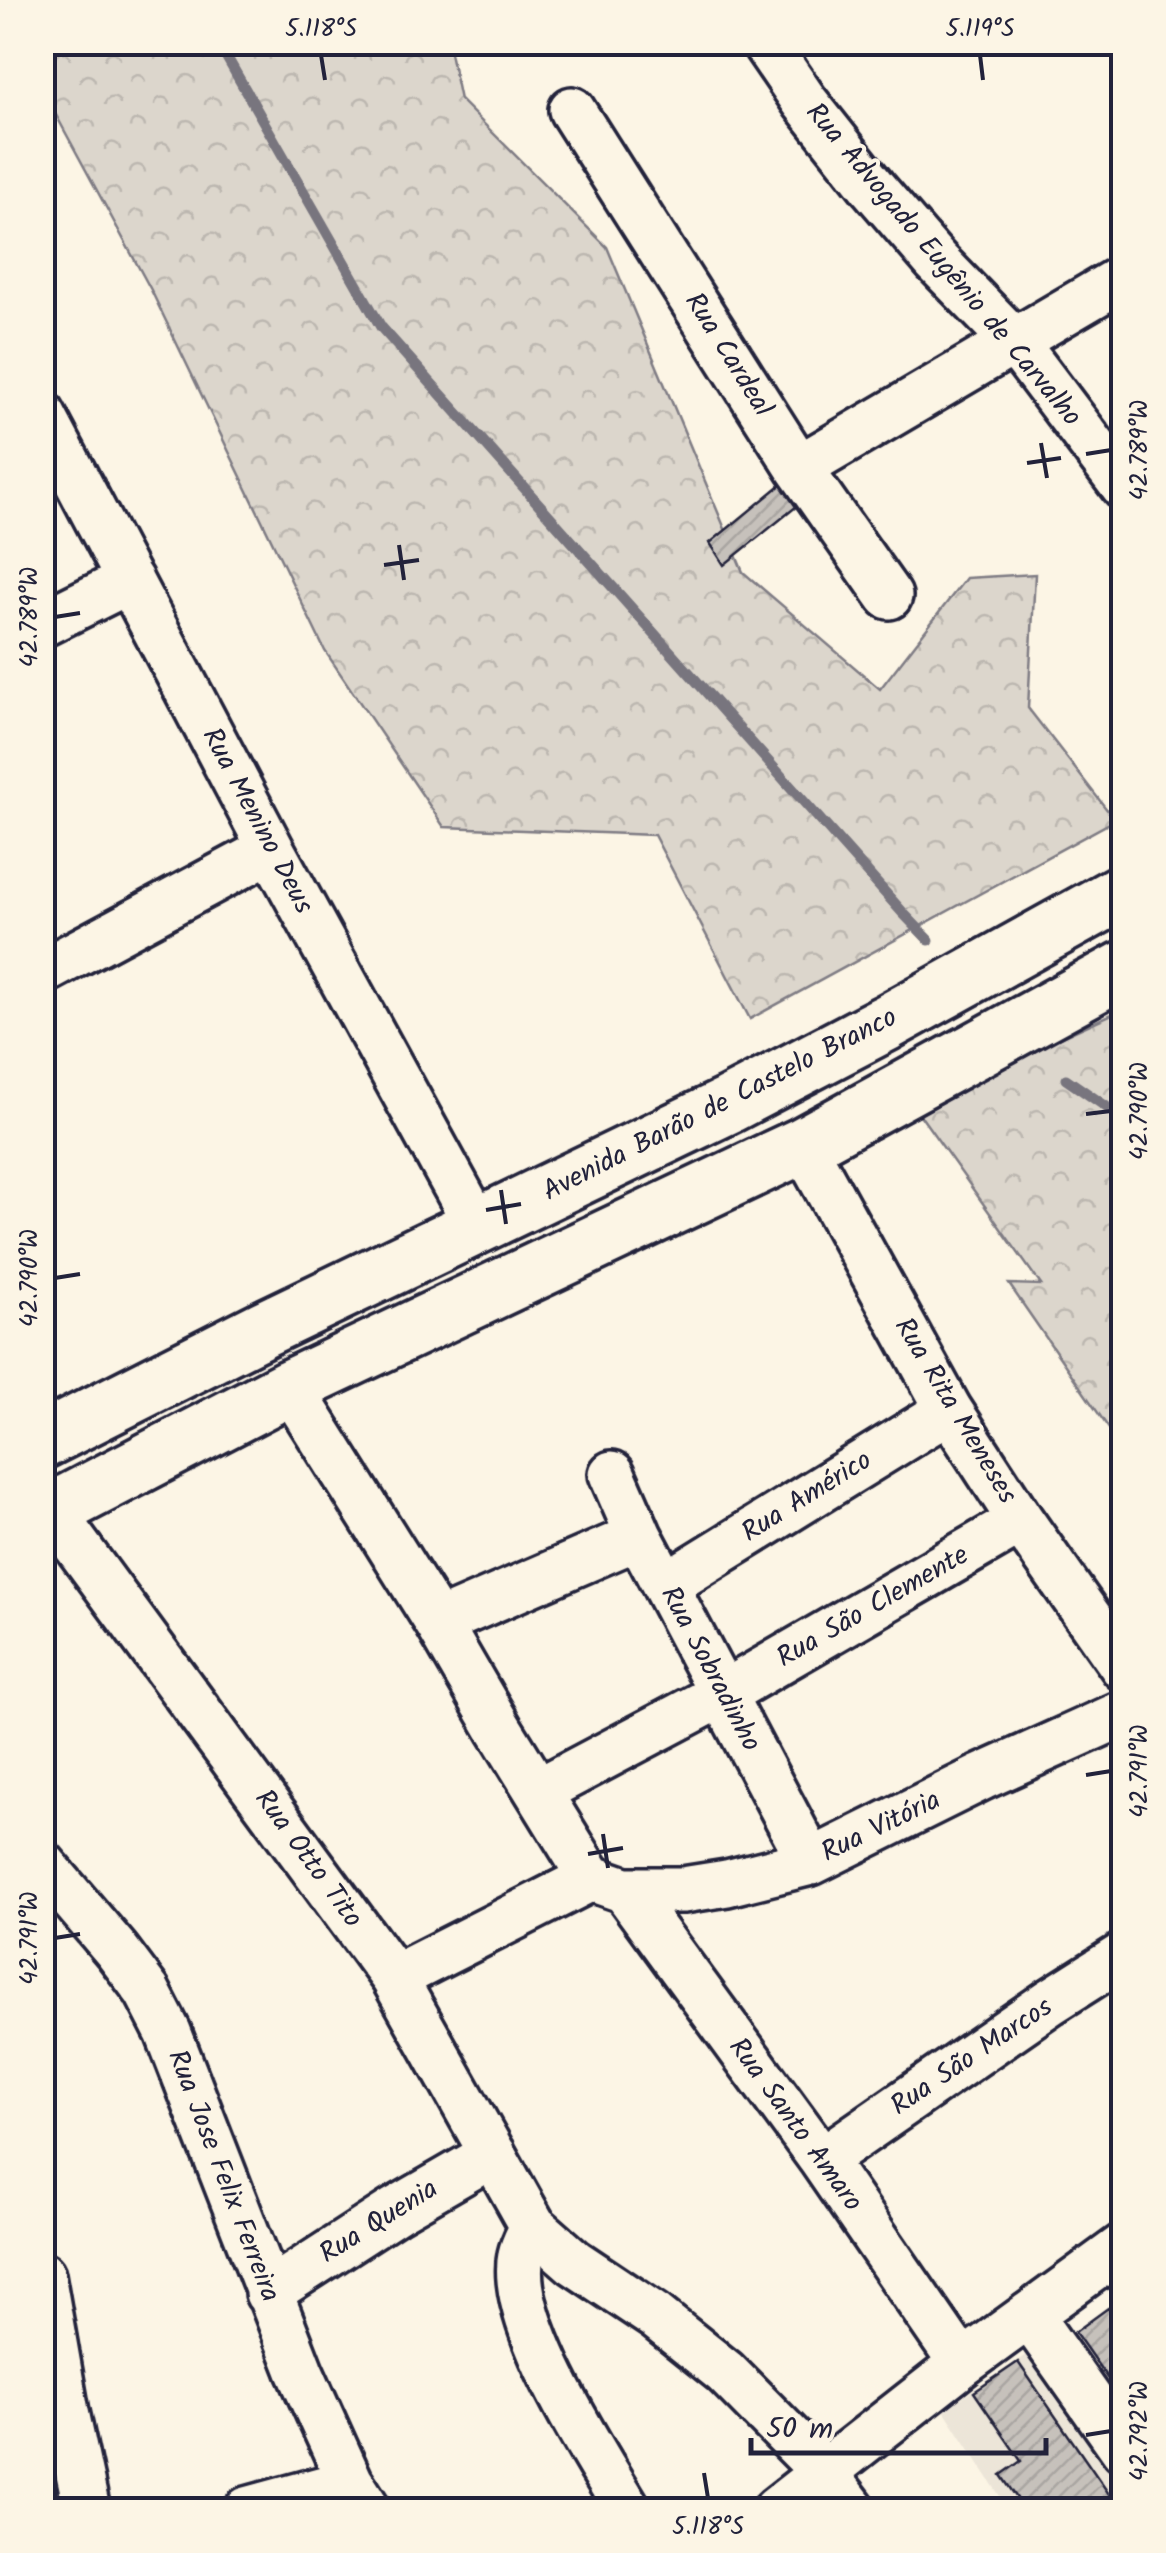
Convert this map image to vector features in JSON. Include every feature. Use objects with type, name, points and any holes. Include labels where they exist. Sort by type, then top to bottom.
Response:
[{"type":"main road","name":"Avenida Barão de Castelo Branco","points":[[42,1442],[262,1330],[729,1105],[1124,892]]},
{"type":"main road","points":[[46,1508],[290,1387],[803,1145],[1124,968]]},
{"type":"street","name":"Rua Advogado Eugênio de Carvalho","points":[[764,42],[805,102],[873,188],[1014,340],[1124,487]]},
{"type":"street","name":"Rua Cardeal","points":[[572,110],[799,468],[889,596]]},
{"type":"street","points":[[799,468],[1124,277]]},
{"type":"street","name":"Rua Menino Deus","points":[[42,414],[271,849],[477,1225]]},
{"type":"street","points":[[42,624],[130,580]]},
{"type":"street","points":[[42,972],[271,849]]},
{"type":"street","name":"Rua Rita Meneses","points":[[803,1145],[949,1410],[1124,1668]]},
{"type":"street","points":[[290,1387],[539,1791]]},
{"type":"street","name":"Rua Américo","points":[[666,1584],[949,1410]]},
{"type":"street","name":"Rua Sobradinho","points":[[612,1474],[639,1536],[811,1862]]},
{"type":"street","name":"Rua Otto Tito","points":[[46,1508],[394,1978],[533,2226],[574,2262],[654,2316],[725,2372],[825,2473],[853,2510]]},
{"type":"street","name":"Rua São Clemente","points":[[539,1791],[724,1693],[1021,1521]]},
{"type":"street","points":[[438,1623],[639,1536]]},
{"type":"street","name":"Rua Vitória","points":[[608,1884],[682,1890],[811,1862],[1124,1712]]},
{"type":"street","name":"Rua Santo Amaro","points":[[539,1791],[822,2160],[962,2364]]},
{"type":"street","name":"Rua Jose Felix Ferreira","points":[[42,1863],[147,1991],[182,2068],[268,2293],[359,2496]]},
{"type":"street","points":[[394,1978],[608,1884]]},
{"type":"street","name":"Rua São Marcos","points":[[822,2160],[1124,1955]]},
{"type":"street","name":"Rua Quenia","points":[[268,2293],[396,2210],[492,2154]]},
{"type":"street","points":[[533,2226],[521,2253],[524,2306],[551,2375],[628,2510]]},
{"type":"street","points":[[776,2510],[962,2364],[1124,2246]]},
{"type":"street","points":[[42,2275],[88,2510]]},
{"type":"street","points":[[1029,2315],[1124,2450]]},
{"type":"street","points":[[247,2510],[359,2496]]},
{"type":"shaded area","points":[[1038,2347],[1123,2477],[1123,2510],[1009,2510],[944,2410]]},
{"type":"green space","points":[[42,43],[448,43],[460,100],[607,247],[743,572],[880,689],[966,578],[1035,574],[1028,708],[1115,820],[750,1019],[654,835],[444,827],[325,651],[151,290],[43,91]]},
{"type":"green space","points":[[1123,1009],[1123,1449],[1009,1284],[1041,1285],[913,1105]]},
{"type":"building","points":[[788,479],[802,502],[724,565],[710,543]]},
{"type":"building","points":[[1108,2308],[1124,2331],[1124,2402],[1075,2332]]},
{"type":"building","points":[[1018,2362],[1120,2510],[1025,2510],[1001,2475],[1021,2461],[974,2392]]},
{"type":"waterway","points":[[218,42],[381,327],[929,940]]},
{"type":"waterway","points":[[1066,1079],[1124,1119]]}]
